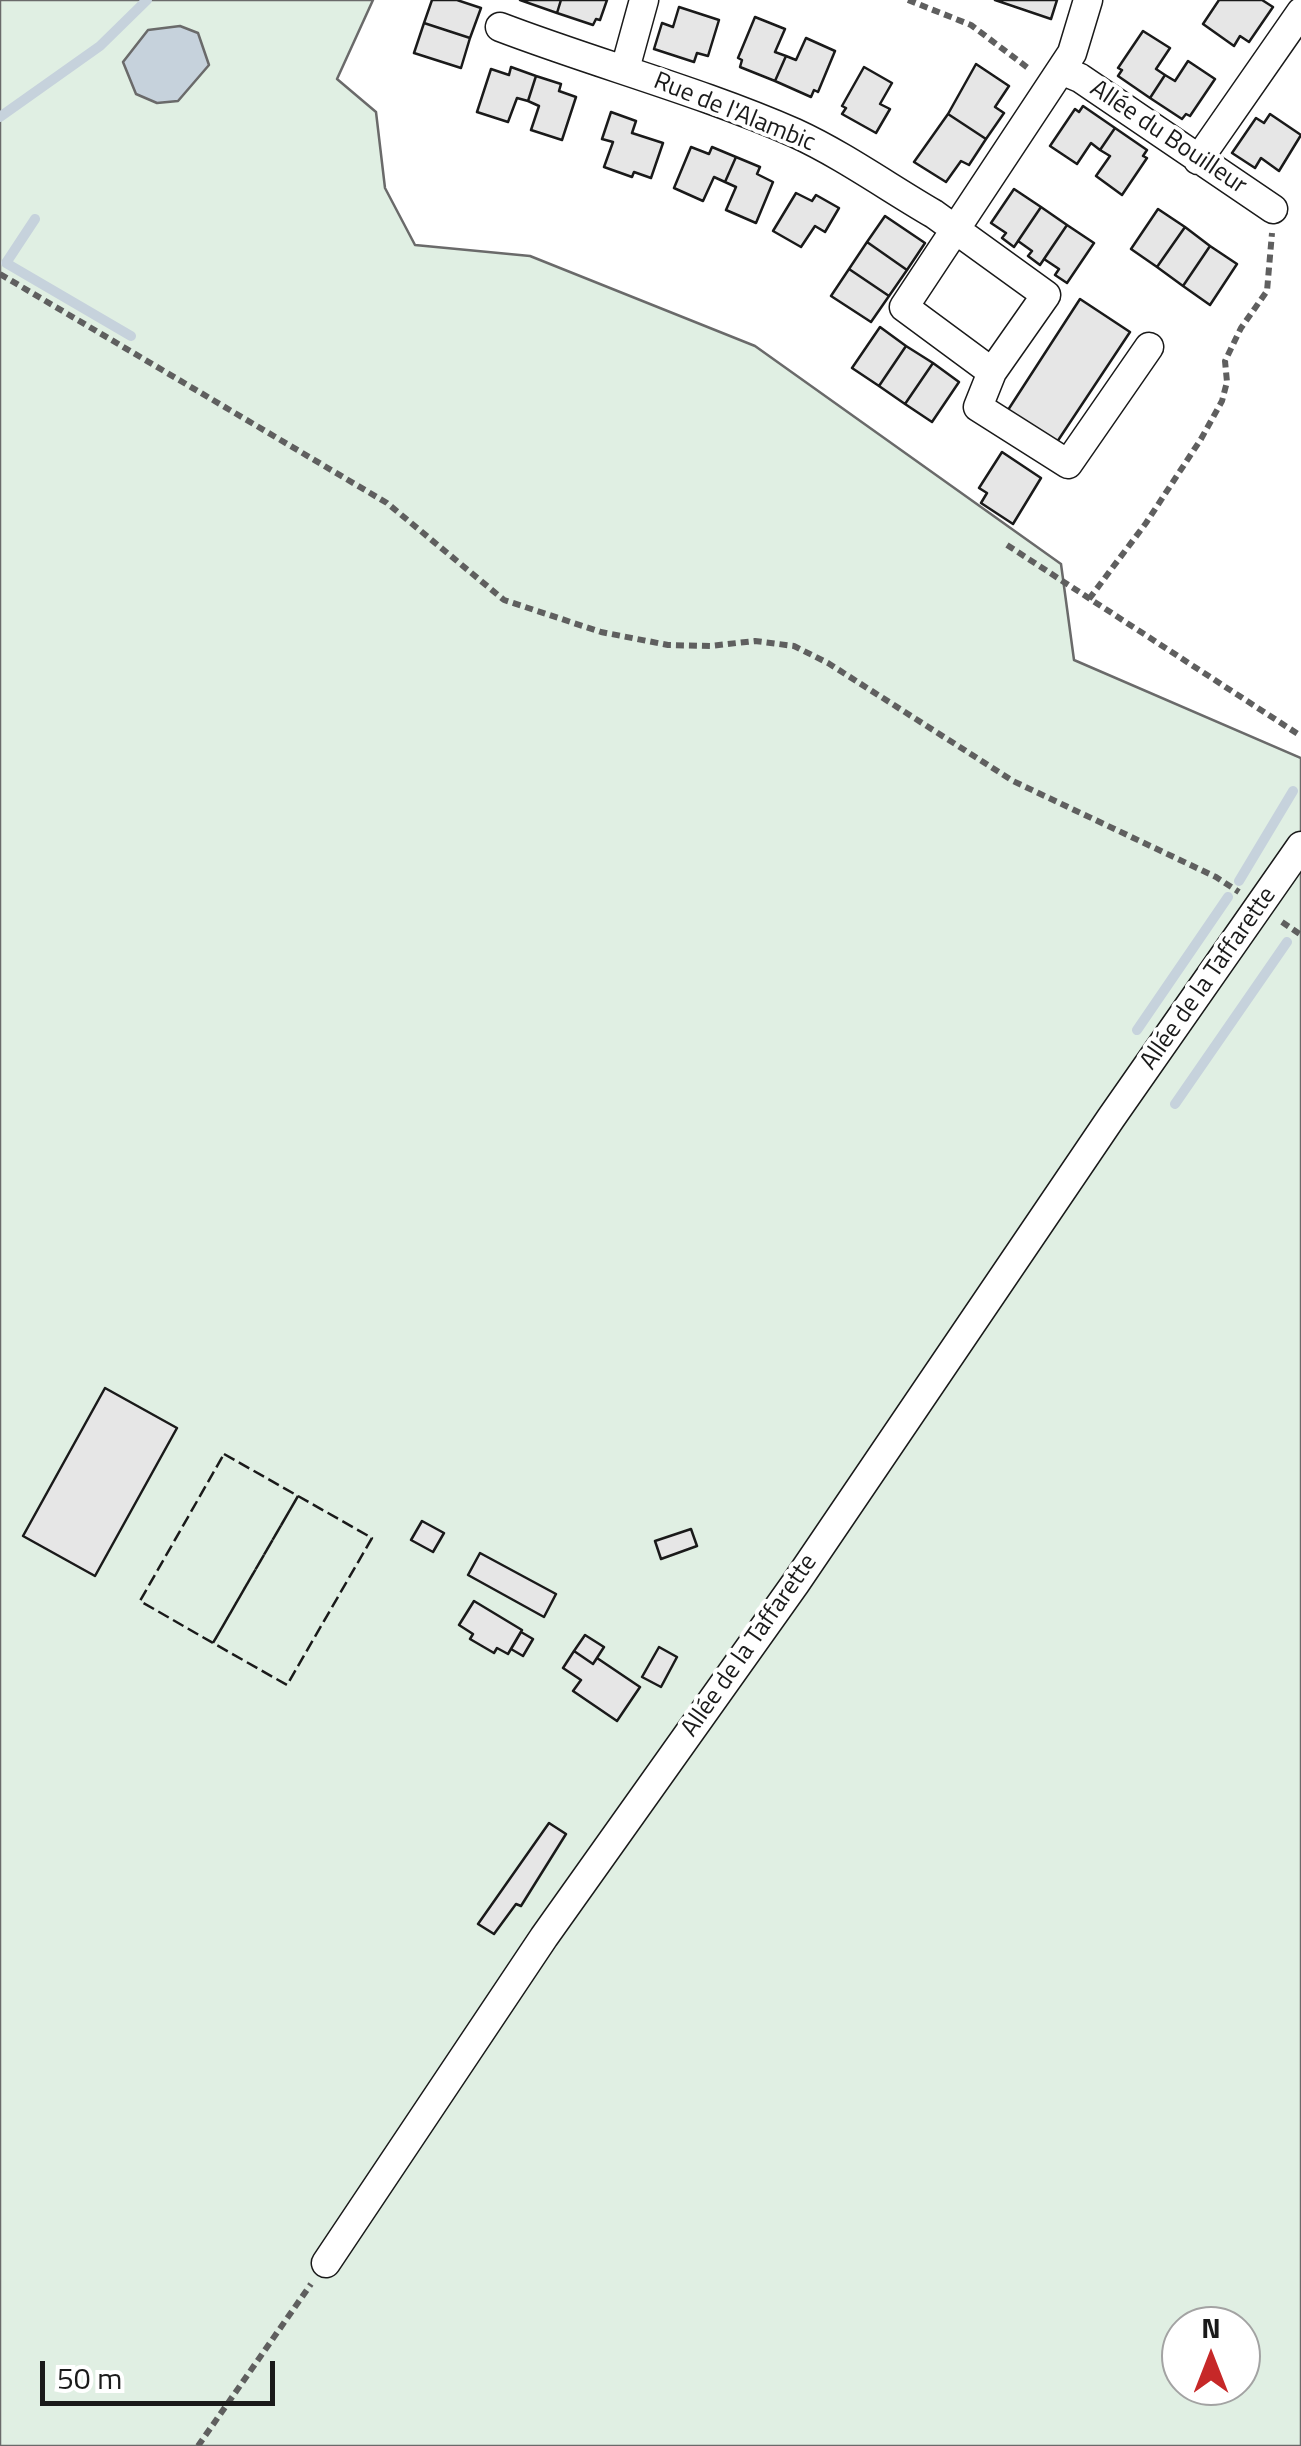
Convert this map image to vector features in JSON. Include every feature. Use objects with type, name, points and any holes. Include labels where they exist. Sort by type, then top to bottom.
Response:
[{"type":"street","points":[[625,69],[644,0]]},
{"type":"street","points":[[1088,0],[1072,53],[904,307],[992,372],[978,407],[1068,464],[1149,346]]},
{"type":"street","points":[[1198,160],[1301,12]]},
{"type":"street","name":"Rue de l'Alambic","points":[[500,27],[798,134],[955,229],[1046,295],[992,372]]},
{"type":"street","name":"Allée du Bouilleur","points":[[1053,80],[1080,78],[1273,209]]},
{"type":"street","name":"Allée de la Taffarette","points":[[326,2263],[544,1937],[795,1584],[1301,846]]},
{"type":"path","points":[[908,0],[971,25],[1034,72],[1053,80]]},
{"type":"path","points":[[1090,598],[1146,523],[1222,401],[1225,361],[1241,328],[1267,290],[1273,209]]},
{"type":"path","points":[[0,274],[387,503],[504,600],[600,632],[668,645],[710,646],[754,640],[794,646],[828,663],[1013,782],[1216,877],[1301,935]]},
{"type":"path","points":[[1007,545],[1301,736]]},
{"type":"path","points":[[198,2446],[326,2263]]},
{"type":"green space","points":[[0,0],[373,0],[337,79],[376,112],[385,188],[415,245],[530,256],[755,346],[1061,564],[1074,660],[1301,758],[1301,2446],[0,2446]]},
{"type":"shaded area","points":[[180,26],[198,33],[209,65],[178,101],[157,103],[136,94],[123,62],[148,30]]},
{"type":"building","points":[[432,0],[457,0],[481,8],[470,38],[424,23]]},
{"type":"building","points":[[520,0],[561,0],[557,13]]},
{"type":"building","points":[[561,0],[607,0],[600,20],[596,19],[593,25],[557,13]]},
{"type":"building","points":[[995,0],[1057,0],[1051,19]]},
{"type":"building","points":[[1219,0],[1262,0],[1273,7],[1249,42],[1240,36],[1234,46],[1203,24]]},
{"type":"building","points":[[679,7],[719,20],[708,56],[697,53],[694,62],[654,49],[662,23],[673,27]]},
{"type":"building","points":[[755,17],[785,29],[775,52],[786,56],[775,81],[740,67],[742,60],[738,58]]},
{"type":"building","points":[[424,23],[470,38],[461,68],[414,53]]},
{"type":"building","points":[[1143,31],[1170,48],[1156,69],[1165,75],[1150,98],[1118,76],[1122,70],[1118,68]]},
{"type":"building","points":[[806,38],[835,51],[818,92],[814,90],[811,97],[775,81],[786,56],[796,60]]},
{"type":"building","points":[[1188,61],[1215,79],[1190,116],[1186,114],[1182,119],[1150,98],[1165,75],[1175,81]]},
{"type":"building","points":[[976,64],[1009,86],[995,107],[1004,113],[986,139],[948,114]]},
{"type":"building","points":[[511,67],[536,76],[528,101],[517,98],[508,122],[477,112],[491,69],[509,75]]},
{"type":"building","points":[[864,67],[892,83],[880,104],[890,109],[876,133],[842,114],[846,108],[842,106]]},
{"type":"building","points":[[536,76],[561,84],[559,91],[576,97],[562,140],[531,130],[539,106],[528,101]]},
{"type":"building","points":[[1083,106],[1115,128],[1100,150],[1091,143],[1077,164],[1050,146],[1075,109],[1079,112]]},
{"type":"building","points":[[611,112],[636,121],[632,133],[663,143],[651,178],[634,172],[632,177],[604,167],[613,142],[602,139]]},
{"type":"building","points":[[948,114],[986,139],[969,165],[961,161],[946,182],[914,162]]},
{"type":"building","points":[[1270,114],[1301,135],[1279,171],[1261,158],[1255,168],[1232,153],[1256,118],[1264,123]]},
{"type":"building","points":[[1115,128],[1147,150],[1143,156],[1147,158],[1122,195],[1096,176],[1110,156],[1100,150]]},
{"type":"building","points":[[691,147],[709,154],[712,147],[736,157],[725,182],[714,177],[703,201],[674,188]]},
{"type":"building","points":[[736,157],[760,167],[757,174],[773,182],[756,223],[726,210],[736,187],[725,182]]},
{"type":"building","points":[[1014,189],[1041,207],[1014,247],[1002,238],[1006,233],[991,223]]},
{"type":"building","points":[[796,193],[812,201],[816,195],[839,208],[825,232],[815,226],[801,247],[773,231]]},
{"type":"building","points":[[1041,207],[1067,225],[1040,265],[1028,256],[1032,251],[1018,241]]},
{"type":"building","points":[[1158,209],[1185,227],[1157,267],[1131,249]]},
{"type":"building","points":[[885,216],[925,243],[907,270],[867,242]]},
{"type":"building","points":[[1067,225],[1094,243],[1067,283],[1055,275],[1059,269],[1044,259]]},
{"type":"building","points":[[1185,227],[1210,246],[1183,286],[1157,267]]},
{"type":"building","points":[[867,242],[907,270],[889,296],[849,269]]},
{"type":"building","points":[[1210,246],[1237,264],[1210,305],[1183,286]]},
{"type":"building","points":[[849,269],[889,296],[871,322],[831,296]]},
{"type":"building","points":[[1080,299],[1130,332],[1057,442],[1008,410]]},
{"type":"building","points":[[880,327],[906,346],[879,386],[852,368]]},
{"type":"building","points":[[906,346],[933,363],[905,404],[879,386]]},
{"type":"building","points":[[933,363],[959,382],[932,422],[905,404]]},
{"type":"building","points":[[1002,452],[1041,478],[1013,524],[981,503],[987,493],[979,488]]},
{"type":"building","points":[[105,1388],[177,1428],[95,1576],[23,1536]]},
{"type":"building","points":[[422,1521],[444,1533],[433,1552],[411,1540]]},
{"type":"building","points":[[691,1529],[697,1546],[661,1559],[655,1541]]},
{"type":"building","points":[[480,1553],[556,1594],[544,1617],[468,1575]]},
{"type":"building","points":[[474,1601],[522,1630],[508,1654],[497,1648],[494,1653],[470,1639],[473,1634],[459,1625]]},
{"type":"building","points":[[521,1632],[533,1639],[523,1656],[511,1649]]},
{"type":"building","points":[[585,1635],[604,1647],[593,1664],[574,1651]]},
{"type":"building","points":[[659,1647],[677,1657],[661,1687],[642,1677]]},
{"type":"building","points":[[574,1651],[593,1664],[597,1658],[640,1687],[617,1721],[573,1691],[581,1680],[563,1668]]},
{"type":"building","points":[[549,1823],[566,1834],[521,1906],[516,1904],[494,1934],[478,1924]]},
{"type":"waterway","points":[[0,117],[100,46],[147,0]]},
{"type":"waterway","points":[[35,219],[6,263],[131,336]]},
{"type":"waterway","points":[[1239,881],[1293,791]]},
{"type":"waterway","points":[[1137,1030],[1228,897]]},
{"type":"waterway","points":[[1175,1104],[1287,942]]},
{"type":"fence","points":[[224,1454],[298,1496],[213,1643],[140,1601],[224,1454]]},
{"type":"fence","points":[[298,1496],[372,1538],[287,1685],[213,1643],[298,1496]]}]
